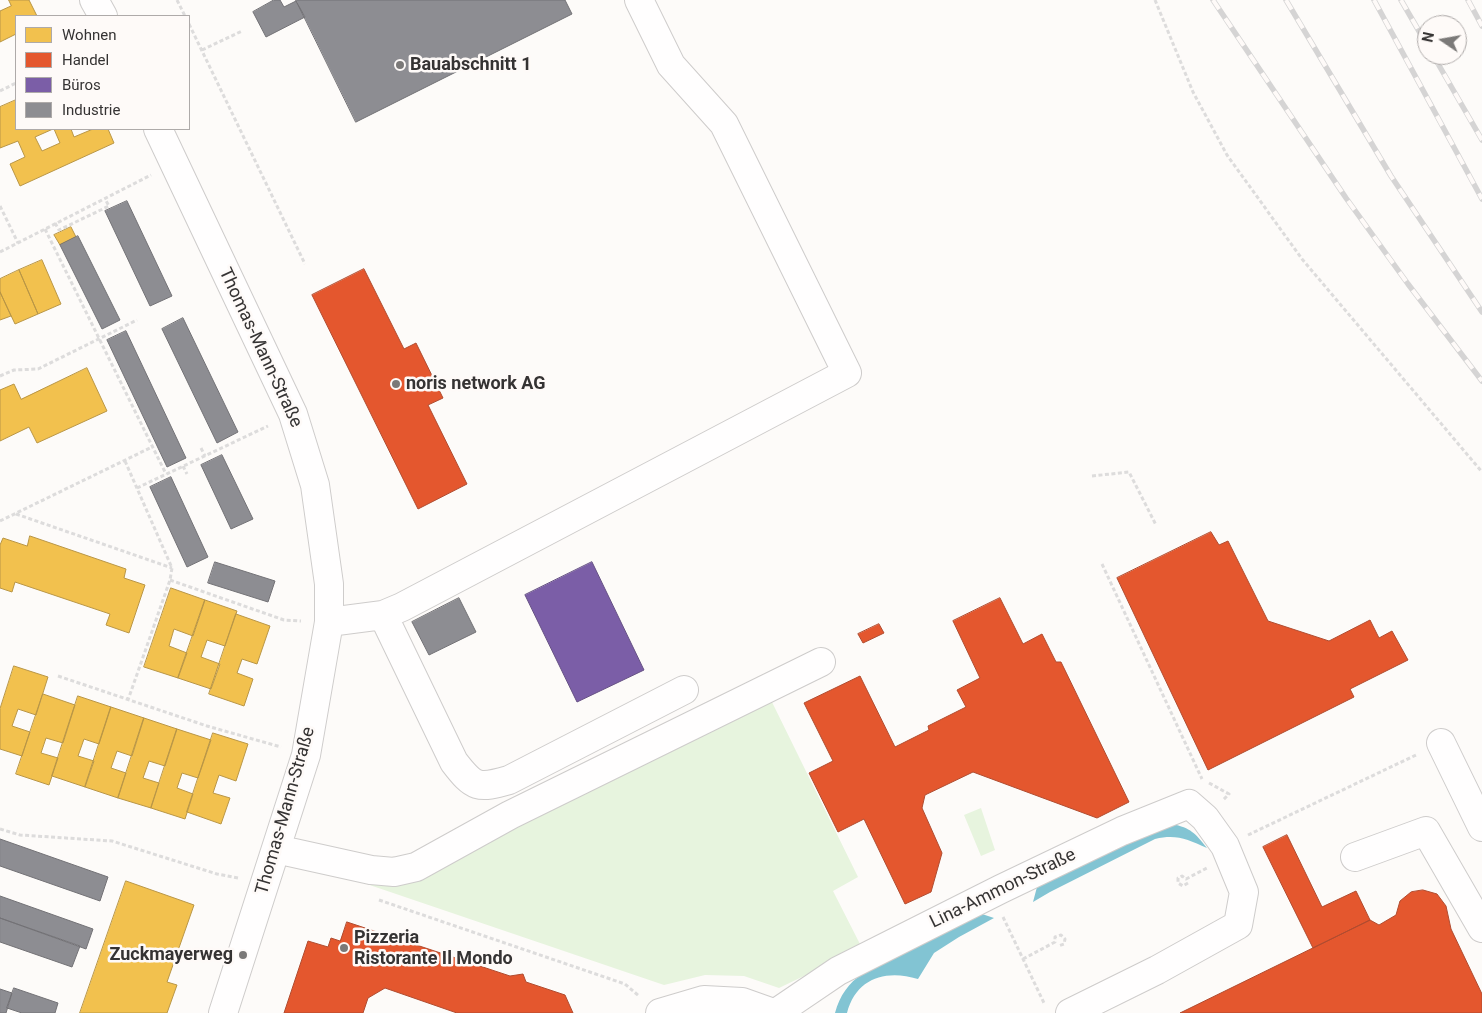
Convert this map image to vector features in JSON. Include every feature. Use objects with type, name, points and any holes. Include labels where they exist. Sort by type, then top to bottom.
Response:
[{"type":"street","points":[[94,0],[102,15]]},
{"type":"street","points":[[329,622],[383,615],[402,607],[847,373],[724,124],[671,65],[639,0]]},
{"type":"street","name":"Thomas-Mann-Straße","points":[[158,130],[293,414],[315,485],[329,584],[329,622],[306,754],[223,1013]]},
{"type":"street","points":[[383,615],[454,762],[468,780],[486,786],[509,780],[684,690]]},
{"type":"street","points":[[276,849],[371,870],[394,872],[416,867],[518,811],[821,662]]},
{"type":"street","points":[[1441,743],[1482,827]]},
{"type":"street","name":"Lina-Ammon-Straße","points":[[652,1007],[704,1000],[742,1002],[774,1013],[838,971],[1122,831],[1189,804],[1205,818],[1225,846],[1244,892],[1238,925],[1157,970],[1070,1013]]},
{"type":"street","points":[[1355,857],[1426,831],[1482,928]]},
{"type":"path","points":[[177,0],[184,15]]},
{"type":"path","points":[[1155,0],[1193,92],[1227,155],[1302,259],[1482,472]]},
{"type":"path","points":[[190,26],[306,264]]},
{"type":"path","points":[[202,50],[242,31]]},
{"type":"path","points":[[0,92],[15,84]]},
{"type":"path","points":[[0,252],[175,164]]},
{"type":"path","points":[[55,223],[59,230],[86,218],[109,206],[105,198]]},
{"type":"path","points":[[0,206],[18,243]]},
{"type":"path","points":[[45,229],[166,474]]},
{"type":"path","points":[[0,376],[14,370],[38,369],[137,320]]},
{"type":"path","points":[[137,488],[293,414]]},
{"type":"path","points":[[0,521],[125,461],[152,446]]},
{"type":"path","points":[[201,448],[205,456]]},
{"type":"path","points":[[125,461],[172,568],[170,580],[128,700]]},
{"type":"path","points":[[183,466],[187,474]]},
{"type":"path","points":[[1092,476],[1129,472],[1156,525]]},
{"type":"path","points":[[15,513],[172,568]]},
{"type":"path","points":[[1102,564],[1202,779],[1229,794],[1205,818]]},
{"type":"path","points":[[170,580],[284,620],[329,622]]},
{"type":"path","points":[[58,676],[207,726],[306,754]]},
{"type":"path","points":[[1225,846],[1441,743]]},
{"type":"path","points":[[0,829],[20,835],[112,841],[217,874],[265,882]]},
{"type":"path","points":[[992,894],[1044,1004]]},
{"type":"path","points":[[371,897],[625,984],[652,1007]]},
{"type":"path","points":[[1023,959],[1055,942],[1055,937],[1061,935],[1065,939],[1064,944],[1058,946]]},
{"type":"green space","points":[[769,696],[858,877],[833,891],[862,948],[779,988],[744,976],[705,975],[664,985],[349,878],[399,885]]},
{"type":"green space","points":[[981,808],[995,850],[981,856],[964,815]]},
{"type":"water","points":[[1172,824],[1184,827],[1192,832],[1207,848],[1181,838],[1155,839],[1033,902],[1037,887],[1158,828]]},
{"type":"water","points":[[982,914],[994,918],[934,953],[918,979],[895,975],[874,979],[857,992],[851,1001],[847,1013],[835,1013],[845,990],[863,973]]},
{"type":"building: Wohnen","points":[[9,0],[29,0],[36,15],[15,15],[15,34],[0,42],[0,11],[11,6]]},
{"type":"building: Wohnen","points":[[15,100],[15,130],[51,130],[35,137],[42,151],[60,143],[54,130],[71,130],[74,137],[91,130],[108,130],[114,143],[20,186],[10,164],[25,157],[18,141],[0,148],[0,107]]},
{"type":"building: Wohnen","points":[[71,227],[76,237],[60,245],[54,235]]},
{"type":"building: Wohnen","points":[[42,260],[61,304],[38,314],[19,270]]},
{"type":"building: Wohnen","points":[[19,270],[38,314],[15,324],[0,292],[0,279]]},
{"type":"building: Wohnen","points":[[0,292],[11,316],[0,320]]},
{"type":"building: Wohnen","points":[[87,368],[107,411],[37,443],[29,427],[0,441],[0,390],[14,384],[21,399]]},
{"type":"building: Wohnen","points":[[30,536],[126,569],[124,578],[145,585],[129,633],[106,625],[110,614],[15,582],[12,592],[0,588],[0,545],[3,538],[27,546]]},
{"type":"building: Wohnen","points":[[171,588],[205,600],[193,636],[174,629],[169,646],[187,653],[178,678],[144,667]]},
{"type":"building: Wohnen","points":[[205,600],[237,611],[225,646],[207,640],[201,657],[220,664],[211,689],[178,678]]},
{"type":"building: Wohnen","points":[[236,614],[270,626],[257,664],[242,659],[237,673],[253,679],[244,706],[209,694]]},
{"type":"building: Wohnen","points":[[14,666],[48,677],[36,715],[18,709],[12,726],[30,732],[22,756],[0,749],[0,709]]},
{"type":"building: Wohnen","points":[[43,694],[75,705],[63,743],[46,738],[41,753],[58,758],[49,785],[16,774]]},
{"type":"building: Wohnen","points":[[78,696],[111,707],[99,744],[84,739],[78,756],[94,761],[85,787],[52,776]]},
{"type":"building: Wohnen","points":[[111,707],[144,718],[132,756],[117,751],[111,768],[126,773],[118,798],[85,787]]},
{"type":"building: Wohnen","points":[[144,718],[177,729],[165,766],[149,761],[143,778],[159,783],[151,808],[118,798]]},
{"type":"building: Wohnen","points":[[177,729],[211,740],[198,778],[182,773],[177,788],[193,794],[185,819],[151,808]]},
{"type":"building: Wohnen","points":[[213,733],[248,744],[236,781],[219,775],[213,793],[230,798],[221,824],[187,812]]},
{"type":"building: Wohnen","points":[[126,881],[194,905],[167,982],[177,985],[167,1013],[80,1013]]},
{"type":"building: Handel","name":"noris network AG","points":[[364,269],[404,349],[416,343],[443,398],[428,405],[467,484],[418,509],[312,295]]},
{"type":"building: Handel","points":[[1211,532],[1219,545],[1228,541],[1268,621],[1329,641],[1370,620],[1379,638],[1392,631],[1408,660],[1350,689],[1354,697],[1208,770],[1117,578]]},
{"type":"building: Handel","points":[[1000,598],[1023,644],[1042,634],[1056,662],[1061,662],[1129,802],[1097,818],[973,772],[925,795],[922,808],[942,853],[931,892],[905,904],[864,819],[838,832],[809,773],[833,761],[804,703],[860,676],[895,747],[929,730],[928,726],[966,707],[957,690],[980,678],[953,621]]},
{"type":"building: Handel","points":[[879,624],[884,633],[863,643],[858,634]]},
{"type":"building: Handel","points":[[1287,835],[1322,907],[1356,891],[1370,920],[1313,948],[1263,847]]},
{"type":"building: Handel","points":[[1423,890],[1437,894],[1446,906],[1451,929],[1482,994],[1482,1013],[1180,1013],[1370,920],[1379,925],[1396,915],[1400,901],[1411,892]]},
{"type":"building: Handel","points":[[347,922],[510,976],[523,974],[526,982],[565,995],[573,1013],[457,1013],[385,988],[368,998],[363,1013],[284,1013],[308,941],[328,947],[331,938],[340,941]]},
{"type":"building: Büros","points":[[592,562],[644,670],[577,702],[525,595]]},
{"type":"building: Industrie","points":[[274,0],[280,0],[284,7],[296,1],[305,17],[266,37],[253,12]]},
{"type":"building: Industrie","name":"Bauabschnitt 1","points":[[296,0],[565,0],[572,14],[356,122]]},
{"type":"building: Industrie","points":[[127,201],[172,296],[150,306],[105,211]]},
{"type":"building: Industrie","points":[[78,236],[120,320],[102,329],[60,245]]},
{"type":"building: Industrie","points":[[183,318],[238,432],[217,443],[162,329]]},
{"type":"building: Industrie","points":[[126,331],[186,458],[167,467],[107,340]]},
{"type":"building: Industrie","points":[[222,455],[253,519],[231,529],[201,465]]},
{"type":"building: Industrie","points":[[171,477],[208,557],[187,567],[150,487]]},
{"type":"building: Industrie","points":[[215,562],[275,581],[268,602],[208,583]]},
{"type":"building: Industrie","points":[[459,598],[476,632],[429,655],[412,622]]},
{"type":"building: Industrie","points":[[0,839],[108,877],[100,901],[0,866]]},
{"type":"building: Industrie","points":[[0,896],[93,929],[86,949],[0,918]]},
{"type":"building: Industrie","points":[[0,918],[80,946],[72,967],[0,942]]},
{"type":"building: Industrie","points":[[14,988],[58,1003],[55,1013],[22,1013],[7,1008]]},
{"type":"building: Industrie","points":[[0,989],[12,993],[6,1013],[0,1013]]},
{"type":"railway","points":[[1213,0],[1346,198],[1408,284],[1482,381]]},
{"type":"railway","points":[[1286,0],[1391,176],[1482,312]]},
{"type":"railway","points":[[1374,0],[1482,199]]},
{"type":"railway","points":[[1401,0],[1417,28]]},
{"type":"railway","points":[[1468,0],[1482,26]]},
{"type":"railway","points":[[1439,65],[1482,140]]},
{"type":"place","name":"Bauabschnitt 1","points":[[400,65]]},
{"type":"place","name":"noris network AG","points":[[396,384]]},
{"type":"place","name":"Pizzeria Ristorante Il Mondo","points":[[344,948]]},
{"type":"place","name":"Zuckmayerweg","points":[[243,955]]}]
